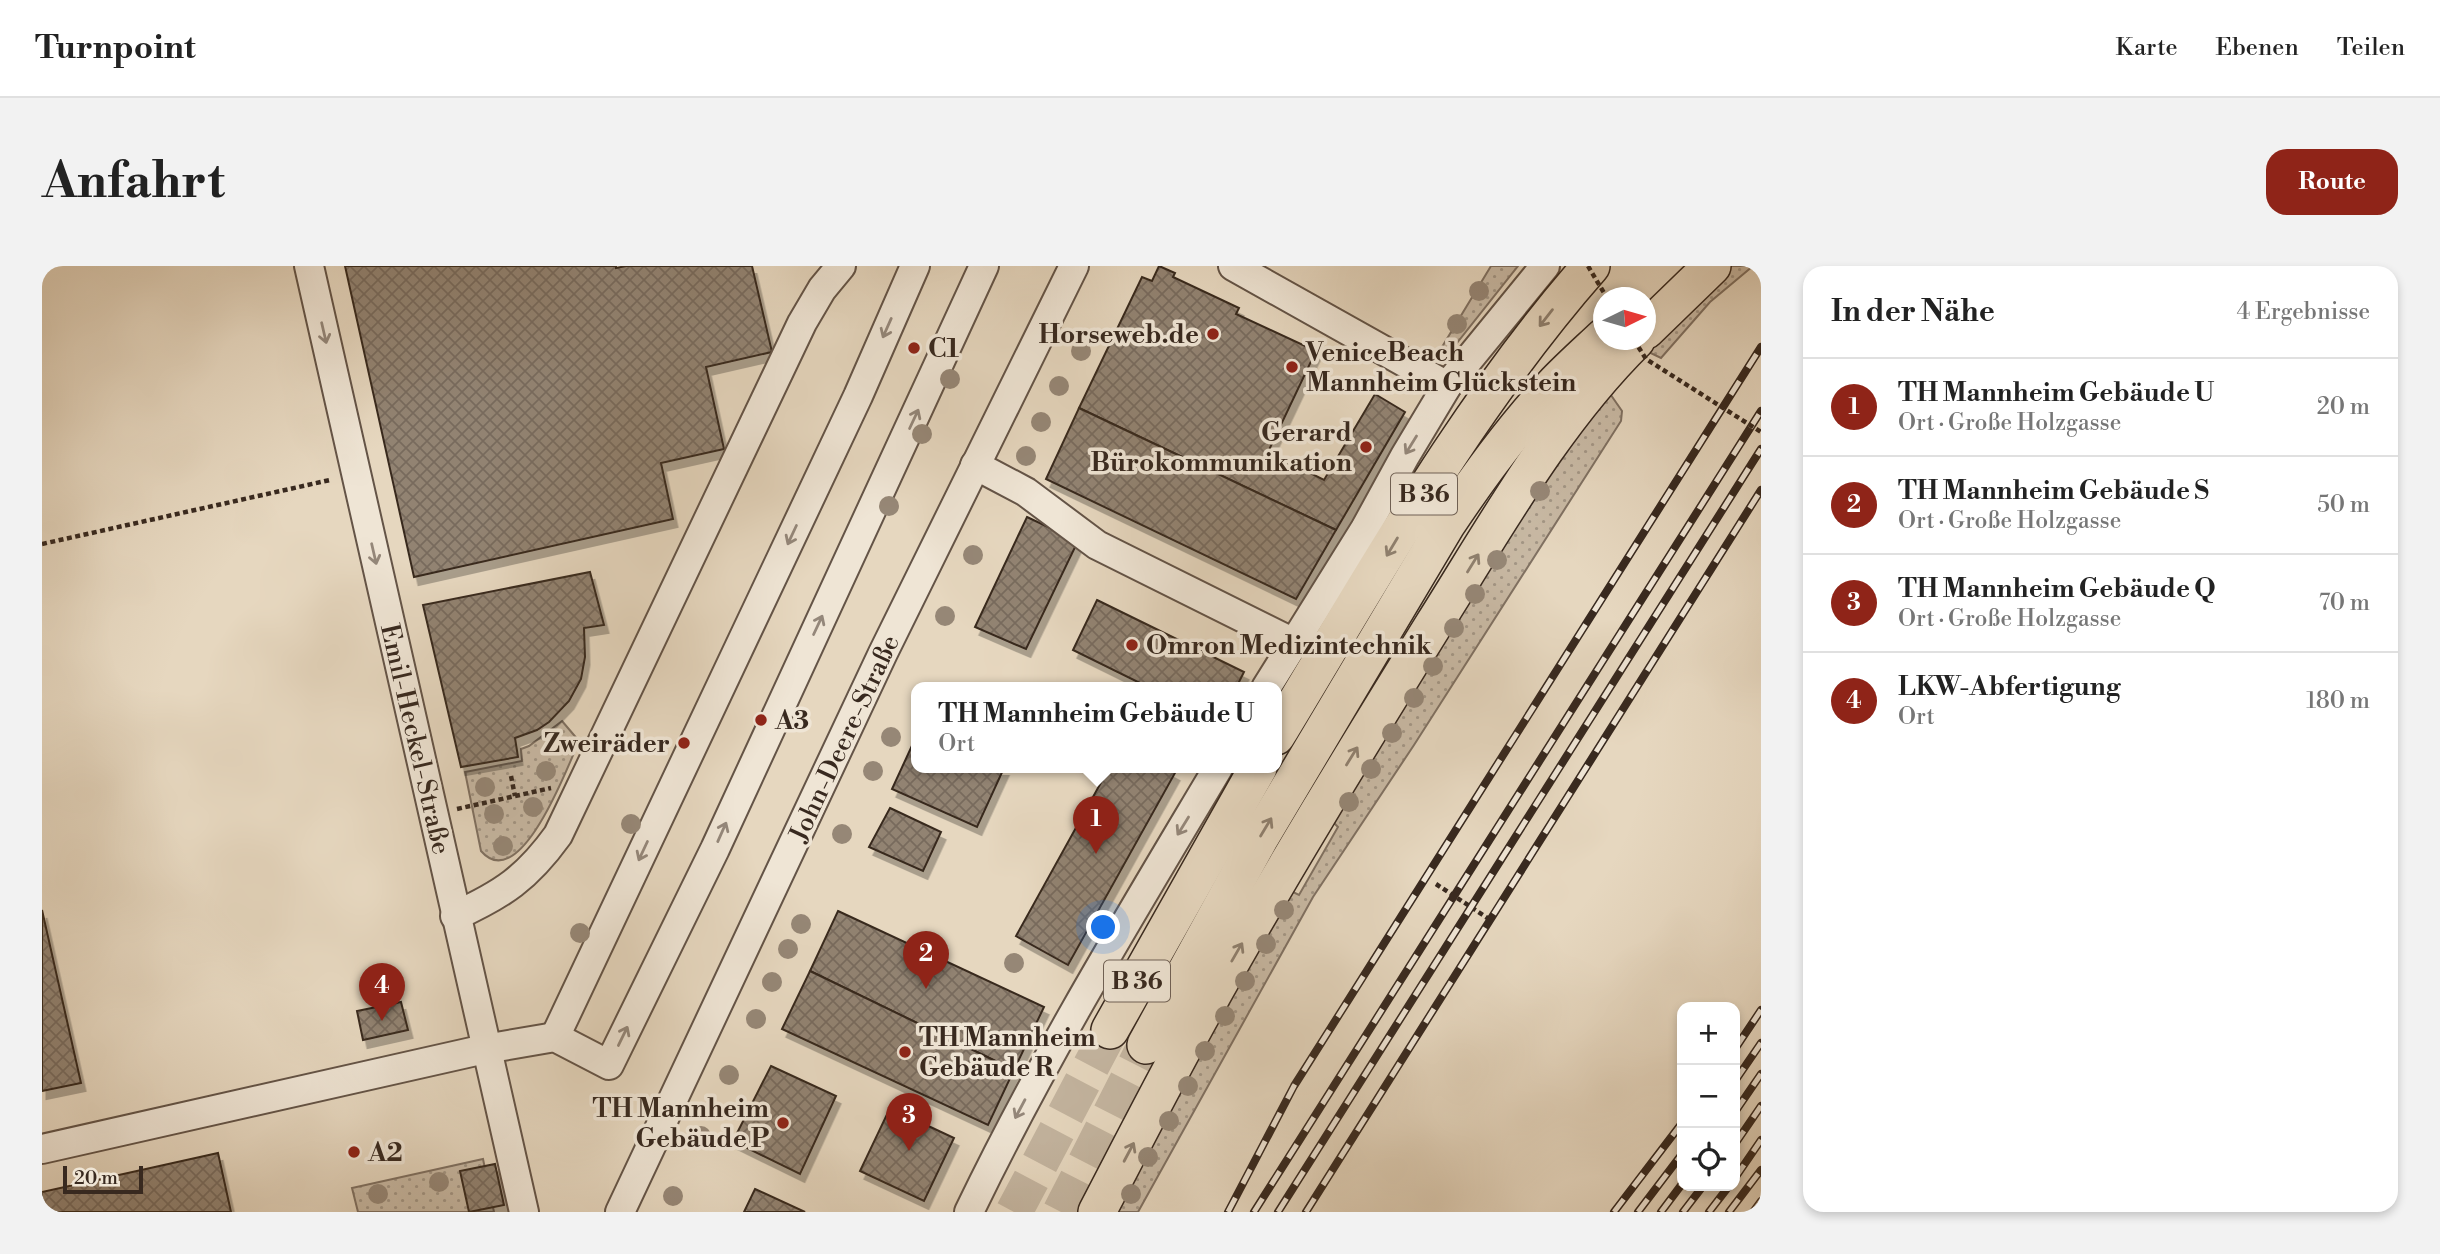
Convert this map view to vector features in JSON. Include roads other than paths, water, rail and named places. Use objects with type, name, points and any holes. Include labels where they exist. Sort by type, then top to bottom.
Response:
[{"type":"main road","name":"B 36","points":[[1282,726],[1462,432],[1552,310],[1589,266]]},
{"type":"main road","points":[[1656,288],[1680,266]]},
{"type":"main road","points":[[1656,320],[1712,266]]},
{"type":"main road","name":"B 36","points":[[1146,1045],[1259,839],[1446,525],[1476,480],[1515,431],[1552,387],[1593,348]]},
{"type":"main road","points":[[1097,1212],[1205,1007],[1345,768],[1539,456],[1583,398],[1625,350]]},
{"type":"main road","name":"B 36","points":[[1110,1030],[1255,773]]},
{"type":"street","name":"Emil-Heckel-Straße","points":[[309,266],[524,1212]]},
{"type":"street","points":[[456,916],[519,881],[540,861],[558,835],[810,306],[841,266]]},
{"type":"street","points":[[555,1037],[858,396],[915,266]]},
{"type":"street","points":[[42,1149],[485,1049],[555,1037],[609,1065],[715,849],[984,266]]},
{"type":"street","name":"John-Deere-Straße","points":[[620,1212],[883,653],[1074,266]]},
{"type":"street","points":[[1233,266],[1447,386]]},
{"type":"street","points":[[1270,682],[1365,529],[1447,386],[1545,266]]},
{"type":"street","points":[[975,465],[1026,492],[1097,545],[1294,643]]},
{"type":"street","points":[[969,1212],[1076,1005],[1215,773]]},
{"type":"tunnel","points":[[1014,1212],[1110,1030]]},
{"type":"tunnel","points":[[1061,1212],[1146,1045]]},
{"type":"railway","points":[[1228,1212],[1294,1086],[1761,347]]},
{"type":"railway","points":[[1254,1212],[1761,411]]},
{"type":"railway","points":[[1278,1212],[1761,449]]},
{"type":"railway","points":[[1306,1212],[1761,490]]},
{"type":"railway","points":[[1740,1042],[1761,1010]]},
{"type":"railway","points":[[1740,1074],[1761,1043]]},
{"type":"railway","points":[[1740,1105],[1761,1074]]},
{"type":"railway","points":[[1740,1137],[1761,1106]]},
{"type":"railway","points":[[1614,1212],[1678,1128]]},
{"type":"railway","points":[[1740,1171],[1761,1140]]},
{"type":"railway","points":[[1638,1212],[1677,1161]]},
{"type":"railway","points":[[1729,1212],[1761,1170]]},
{"type":"railway","points":[[1661,1212],[1677,1191]]},
{"type":"railway","points":[[1683,1212],[1699,1191]]},
{"type":"railway","points":[[1709,1212],[1725,1191]]},
{"type":"railway","points":[[1753,1212],[1761,1201]]},
{"type":"place","name":"Horseweb.de","points":[[1213,334]]},
{"type":"place","name":"C1","points":[[914,348]]},
{"type":"place","name":"VeniceBeach Mannheim Glückstein","points":[[1292,367]]},
{"type":"place","name":"Gerard Bürokommunikation","points":[[1366,447]]},
{"type":"place","name":"Omron Medizintechnik","points":[[1132,645]]},
{"type":"place","name":"A3","points":[[761,720]]},
{"type":"place","name":"Zweiräder","points":[[684,743]]},
{"type":"place","name":"TH Mannheim Gebäude U","points":[[1096,854]]},
{"type":"place","name":"TH Mannheim Gebäude S","points":[[926,989]]},
{"type":"place","name":"LKW-Abfertigung","points":[[382,1021]]},
{"type":"place","name":"TH Mannheim Gebäude R","points":[[905,1052]]},
{"type":"place","name":"TH Mannheim Gebäude P","points":[[783,1123]]},
{"type":"place","name":"TH Mannheim Gebäude Q","points":[[909,1151]]},
{"type":"place","name":"A2","points":[[354,1152]]}]
